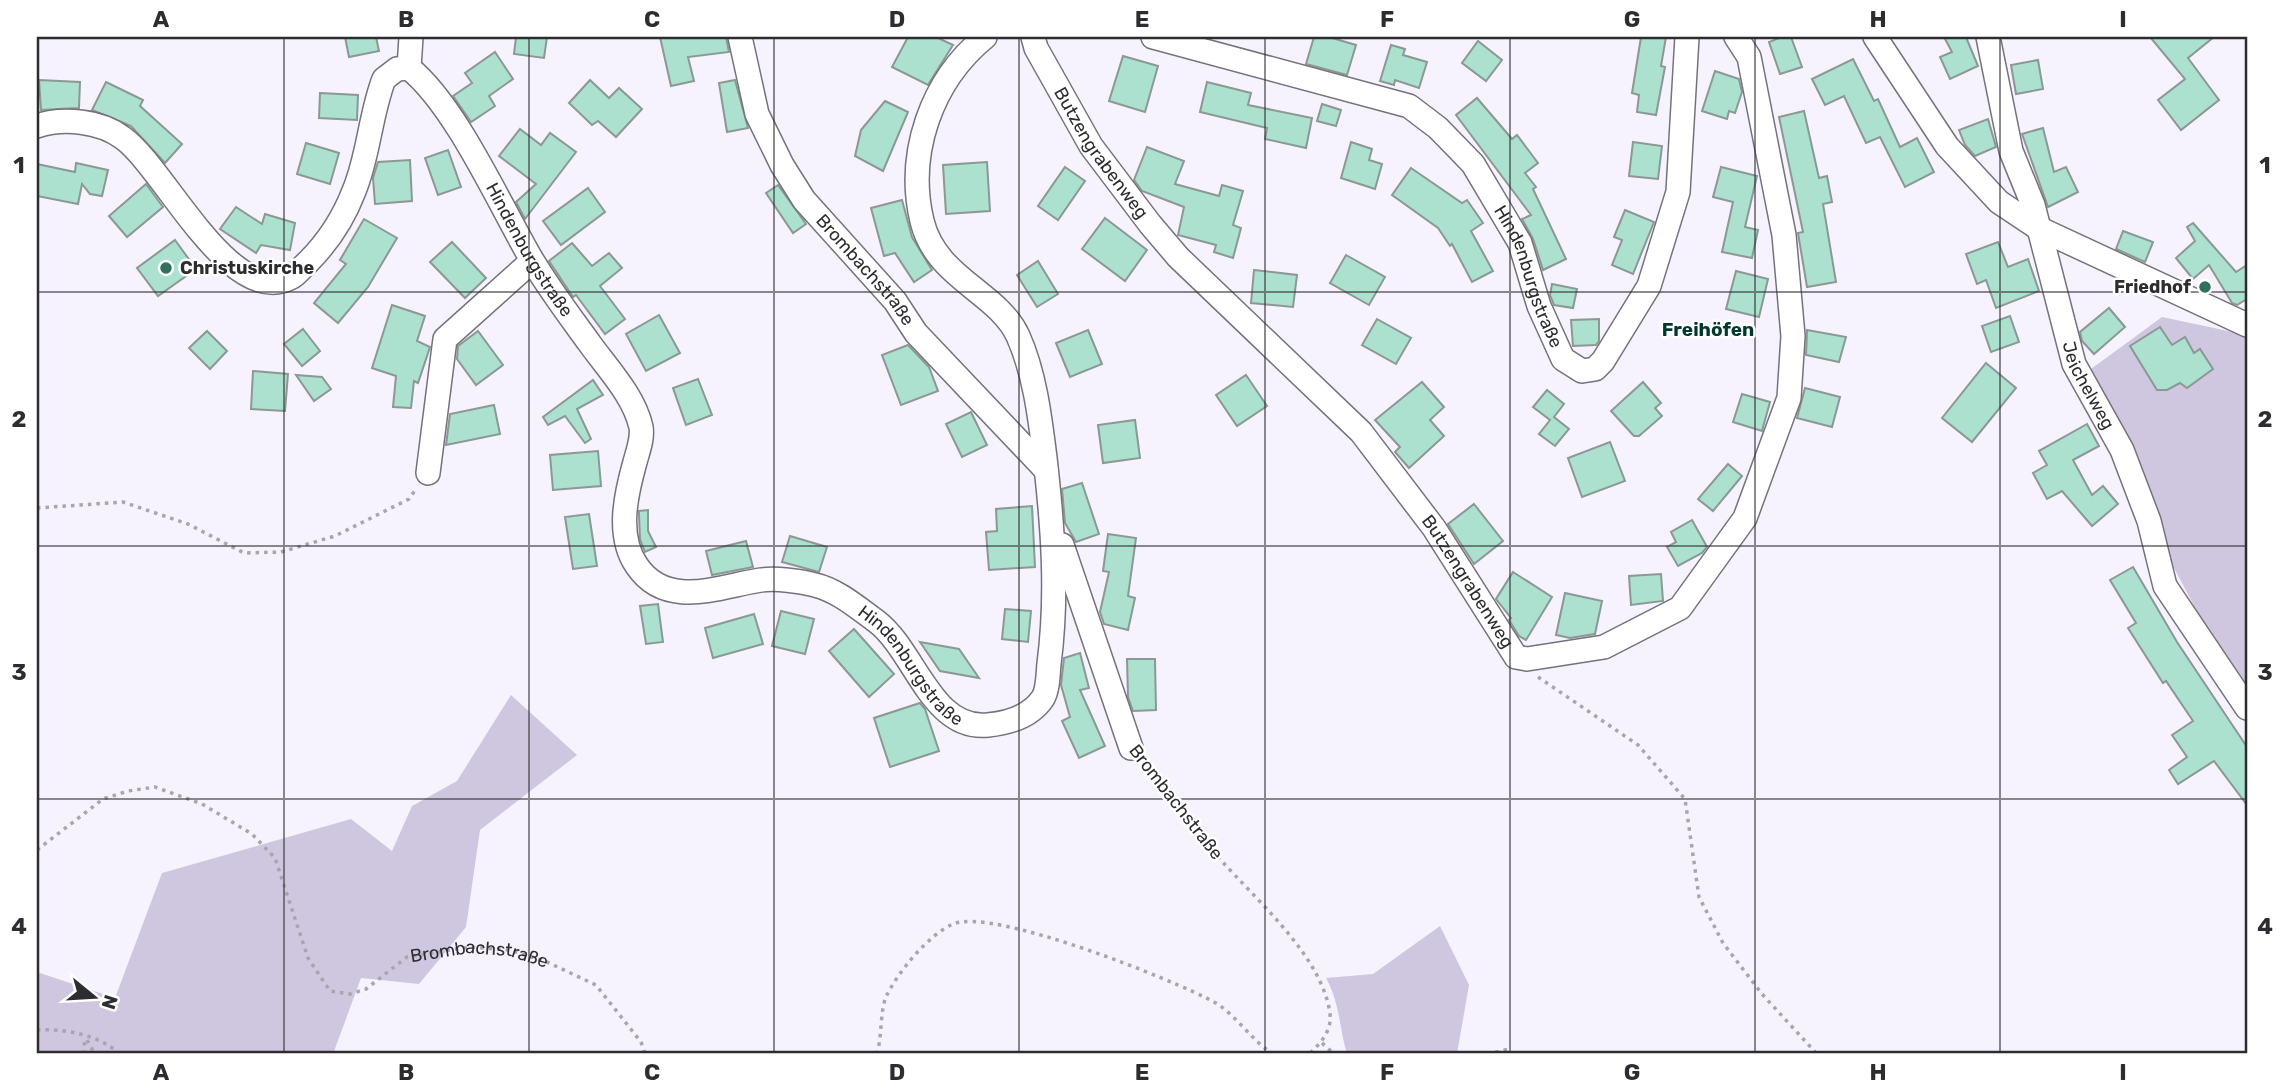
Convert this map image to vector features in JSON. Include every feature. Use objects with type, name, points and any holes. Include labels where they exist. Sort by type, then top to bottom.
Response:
[{"type":"street","points":[[37,126],[74,122],[101,126],[122,136],[151,165],[232,267],[251,278],[274,282],[293,276],[320,249],[354,192],[384,79],[397,69],[409,68],[411,37]]},
{"type":"street","name":"Brombachstraße","points":[[740,37],[757,114],[782,165],[804,200],[895,301],[916,333],[1046,470]]},
{"type":"street","name":"Hindenburgstraße","points":[[409,68],[422,79],[444,107],[532,261],[633,403],[642,433],[624,502],[628,544],[636,566],[654,583],[676,592],[715,591],[765,579],[814,584],[836,593],[880,624],[906,654],[936,701],[958,720],[976,726],[1005,724],[1029,711],[1045,696],[1055,591],[1053,519],[1031,373],[1018,335],[1009,321],[954,275],[940,257],[923,227],[915,179],[920,141],[932,111],[952,71],[985,37]]},
{"type":"street","name":"Butzengrabenweg","points":[[1033,37],[1036,48],[1091,146],[1150,224],[1178,257],[1361,432],[1470,581],[1499,635],[1516,657],[1527,659],[1604,647],[1680,608],[1745,518],[1789,398],[1793,336],[1784,235],[1749,57],[1736,37]]},
{"type":"street","name":"Hindenburgstraße","points":[[1153,37],[1409,106],[1438,128],[1474,163],[1520,243],[1539,306],[1563,359],[1582,371],[1595,369],[1603,361],[1649,286],[1678,192],[1687,37]]},
{"type":"street","points":[[1875,37],[1947,146],[1998,202],[2038,228],[2247,325]]},
{"type":"street","name":"Jeichelweg","points":[[1988,37],[2011,151],[2033,205],[2074,364],[2122,450],[2149,521],[2165,586],[2247,708]]},
{"type":"street","points":[[428,473],[445,339],[532,261]]},
{"type":"street","name":"Brombachstraße","points":[[1053,519],[1131,748]]},
{"type":"path","points":[[37,508],[124,502],[188,524],[244,553],[281,552],[335,536],[409,499],[428,473]]},
{"type":"path","points":[[1516,657],[1549,686],[1638,745],[1685,799],[1699,897],[1723,943],[1762,994],[1817,1054]]},
{"type":"path","name":"Brombachstraße","points":[[1131,748],[1221,860],[1264,903],[1316,973],[1330,1014],[1328,1030],[1322,1042]]},
{"type":"path","name":"Brombachstraße","points":[[37,850],[103,799],[155,787],[180,794],[252,834],[275,858],[308,958],[330,991],[350,994],[366,989],[407,957],[470,947],[510,950],[547,962],[596,985],[641,1042],[645,1054]]},
{"type":"path","points":[[877,1054],[882,1035],[884,999],[904,966],[953,924],[978,919],[1057,940],[1216,1003],[1274,1054]]},
{"type":"path","points":[[37,1030],[68,1031],[110,1044],[119,1054]]},
{"type":"path","points":[[83,1054],[86,1038]]},
{"type":"path","points":[[86,1038],[95,1054]]},
{"type":"path","points":[[1309,1054],[1322,1042],[1334,1054]]},
{"type":"path","points":[[1487,1054],[1509,1049]]},
{"type":"shaded area","points":[[2162,317],[2247,335],[2247,689],[2201,619],[2164,549],[2139,464],[2091,369]]},
{"type":"shaded area","points":[[511,695],[577,755],[480,830],[466,927],[419,984],[361,978],[333,1054],[37,1054],[37,972],[115,998],[162,873],[351,819],[392,851],[412,806],[457,781]]},
{"type":"shaded area","points":[[1440,926],[1469,985],[1457,1054],[1347,1054],[1337,1006],[1326,978],[1373,974]]},
{"type":"building","points":[[345,37],[376,37],[379,51],[349,57]]},
{"type":"building","points":[[516,37],[547,37],[544,58],[514,54]]},
{"type":"building","points":[[660,37],[726,37],[729,52],[688,57],[694,81],[671,86]]},
{"type":"building","points":[[908,37],[936,37],[953,45],[928,85],[892,67]]},
{"type":"building","points":[[1314,37],[1329,37],[1356,45],[1347,75],[1306,64]]},
{"type":"building","points":[[1641,37],[1666,37],[1661,66],[1665,67],[1656,115],[1637,112],[1639,95],[1632,93]]},
{"type":"building","points":[[1791,37],[1802,67],[1780,74],[1769,42]]},
{"type":"building","points":[[1944,37],[1966,37],[1978,66],[1950,79],[1940,57],[1952,52]]},
{"type":"building","points":[[2150,37],[2214,37],[2188,58],[2219,100],[2181,130],[2158,100],[2185,79]]},
{"type":"building","points":[[1478,41],[1502,60],[1486,81],[1462,63]]},
{"type":"building","points":[[1391,45],[1405,49],[1403,55],[1427,62],[1419,88],[1395,80],[1394,85],[1380,81]]},
{"type":"building","points":[[495,52],[513,79],[489,96],[495,106],[471,122],[453,96],[472,83],[465,73]]},
{"type":"building","points":[[1123,56],[1158,66],[1145,112],[1109,101]]},
{"type":"building","points":[[1853,59],[1874,101],[1878,99],[1900,147],[1917,138],[1934,172],[1905,187],[1880,137],[1866,143],[1844,96],[1825,105],[1812,79]]},
{"type":"building","points":[[2038,60],[2043,89],[2016,94],[2011,65]]},
{"type":"building","points":[[1715,71],[1739,79],[1742,92],[1735,113],[1729,111],[1727,119],[1702,111]]},
{"type":"building","points":[[39,80],[80,82],[79,108],[41,110]]},
{"type":"building","points":[[590,80],[609,98],[619,88],[642,109],[616,137],[598,121],[592,125],[569,103]]},
{"type":"building","points":[[735,80],[748,128],[727,132],[719,83]]},
{"type":"building","points":[[106,82],[143,100],[140,106],[182,144],[165,163],[131,126],[92,110]]},
{"type":"building","points":[[1207,82],[1251,93],[1248,105],[1312,118],[1306,148],[1265,139],[1267,128],[1200,112]]},
{"type":"building","points":[[320,93],[358,95],[357,120],[319,118]]},
{"type":"building","points":[[1477,98],[1512,139],[1517,135],[1538,163],[1525,173],[1536,187],[1533,189],[1566,259],[1543,270],[1533,239],[1522,219],[1531,215],[1456,115]]},
{"type":"building","points":[[885,101],[908,112],[883,171],[855,156],[861,130]]},
{"type":"building","points":[[1322,104],[1341,110],[1336,126],[1317,121]]},
{"type":"building","points":[[1804,111],[1819,178],[1827,176],[1832,202],[1823,204],[1836,282],[1807,287],[1798,233],[1803,232],[1779,117]]},
{"type":"building","points":[[1988,119],[1996,147],[1975,156],[1965,145],[1959,130]]},
{"type":"building","points":[[2043,128],[2054,172],[2066,167],[2078,192],[2048,207],[2022,134]]},
{"type":"building","points":[[520,129],[541,145],[550,133],[576,152],[525,219],[516,202],[536,184],[499,156]]},
{"type":"building","points":[[1351,142],[1372,149],[1369,160],[1382,164],[1375,189],[1341,178]]},
{"type":"building","points":[[1633,142],[1662,146],[1658,179],[1629,176]]},
{"type":"building","points":[[306,143],[339,153],[330,184],[297,174]]},
{"type":"building","points":[[1147,147],[1184,161],[1175,184],[1219,196],[1222,185],[1243,191],[1233,225],[1241,228],[1233,258],[1214,252],[1216,245],[1178,235],[1184,207],[1142,191],[1134,180]]},
{"type":"building","points":[[448,150],[461,187],[438,195],[425,158]]},
{"type":"building","points":[[410,160],[412,201],[375,204],[373,178],[378,162]]},
{"type":"building","points":[[987,162],[990,211],[946,214],[943,165]]},
{"type":"building","points":[[76,163],[108,170],[102,196],[90,194],[82,184],[78,204],[37,196],[37,164],[75,172]]},
{"type":"building","points":[[1065,167],[1085,181],[1058,220],[1038,206]]},
{"type":"building","points":[[1721,167],[1757,176],[1745,227],[1758,230],[1752,258],[1722,252],[1733,202],[1713,197]]},
{"type":"building","points":[[1411,168],[1462,203],[1467,200],[1483,223],[1471,231],[1493,271],[1472,282],[1452,244],[1450,246],[1438,228],[1392,195]]},
{"type":"building","points":[[146,184],[163,207],[127,237],[109,216]]},
{"type":"building","points":[[778,185],[806,224],[793,233],[766,193]]},
{"type":"building","points":[[588,188],[605,212],[561,245],[543,221]]},
{"type":"building","points":[[902,200],[912,237],[932,270],[914,282],[895,253],[884,256],[871,208]]},
{"type":"building","points":[[236,207],[262,224],[265,214],[295,223],[290,250],[261,245],[256,253],[220,229]]},
{"type":"building","points":[[1625,210],[1654,222],[1633,274],[1612,265],[1622,240],[1614,237]]},
{"type":"building","points":[[1105,218],[1147,250],[1125,281],[1082,249]]},
{"type":"building","points":[[364,219],[397,238],[368,287],[338,323],[314,303],[346,264],[340,260]]},
{"type":"building","points":[[2193,223],[2236,272],[2247,265],[2247,299],[2237,305],[2232,303],[2209,265],[2193,279],[2176,258],[2195,241],[2187,227]]},
{"type":"building","points":[[2123,231],[2153,242],[2145,262],[2116,249]]},
{"type":"building","name":"Christuskirche","points":[[175,240],[196,269],[158,296],[137,268]]},
{"type":"building","points":[[452,242],[486,278],[465,298],[430,262]]},
{"type":"building","points":[[1998,242],[2008,267],[2028,259],[2039,291],[1996,308],[1986,280],[1977,284],[1966,254]]},
{"type":"building","points":[[572,243],[592,266],[609,253],[622,268],[600,286],[625,319],[605,334],[576,295],[573,297],[549,261]]},
{"type":"building","points":[[1346,255],[1385,277],[1369,305],[1330,283]]},
{"type":"building","points":[[1038,261],[1058,294],[1037,307],[1017,275]]},
{"type":"building","points":[[1254,270],[1297,275],[1293,307],[1251,303]]},
{"type":"building","points":[[1736,271],[1768,279],[1759,317],[1726,309]]},
{"type":"building","points":[[1552,284],[1577,289],[1573,308],[1554,305],[1550,295]]},
{"type":"building","points":[[392,305],[425,316],[417,341],[430,347],[418,383],[414,381],[411,408],[393,407],[396,376],[372,368]]},
{"type":"building","points":[[2109,308],[2125,327],[2094,354],[2082,341],[2080,332]]},
{"type":"building","points":[[659,315],[680,353],[646,371],[626,334]]},
{"type":"building","points":[[2010,316],[2019,342],[1991,352],[1982,326]]},
{"type":"building","points":[[1377,319],[1411,338],[1396,364],[1362,345]]},
{"type":"building","points":[[1599,319],[1599,341],[1596,345],[1573,346],[1571,320]]},
{"type":"building","points":[[2160,327],[2172,345],[2185,337],[2194,353],[2200,349],[2213,369],[2187,388],[2180,383],[2167,390],[2157,390],[2130,346]]},
{"type":"building","points":[[303,329],[320,351],[302,366],[284,344]]},
{"type":"building","points":[[1088,330],[1102,364],[1070,377],[1056,343]]},
{"type":"building","points":[[1807,330],[1846,337],[1839,362],[1806,355]]},
{"type":"building","points":[[207,331],[227,351],[210,369],[189,348]]},
{"type":"building","points":[[478,331],[503,365],[476,385],[457,359],[458,346]]},
{"type":"building","points":[[908,345],[929,367],[938,391],[901,405],[882,355]]},
{"type":"building","points":[[1986,363],[2016,388],[1972,442],[1942,418]]},
{"type":"building","points":[[253,371],[288,374],[285,411],[251,409]]},
{"type":"building","points":[[296,375],[322,377],[331,389],[314,401]]},
{"type":"building","points":[[1246,375],[1267,406],[1237,426],[1216,395]]},
{"type":"building","points":[[698,379],[712,415],[686,425],[673,388]]},
{"type":"building","points":[[593,380],[603,395],[577,409],[591,439],[585,443],[565,416],[548,425],[543,417]]},
{"type":"building","points":[[1422,382],[1444,407],[1430,420],[1444,436],[1409,468],[1395,452],[1400,447],[1375,420]]},
{"type":"building","points":[[1643,382],[1661,403],[1655,408],[1662,416],[1639,436],[1634,436],[1611,411]]},
{"type":"building","points":[[1805,388],[1840,397],[1832,427],[1797,418]]},
{"type":"building","points":[[1547,390],[1564,404],[1554,417],[1569,429],[1555,446],[1539,434],[1550,420],[1533,407]]},
{"type":"building","points":[[1742,394],[1770,402],[1762,431],[1733,422]]},
{"type":"building","points":[[494,405],[500,434],[446,445],[450,414]]},
{"type":"building","points":[[971,412],[987,445],[962,457],[946,424]]},
{"type":"building","points":[[1135,420],[1140,458],[1103,463],[1098,425]]},
{"type":"building","points":[[2087,424],[2099,446],[2073,460],[2092,495],[2103,486],[2118,504],[2092,526],[2062,491],[2047,499],[2033,473],[2047,465],[2039,451]]},
{"type":"building","points":[[1610,442],[1625,481],[1582,497],[1568,458]]},
{"type":"building","points":[[598,451],[601,486],[553,490],[550,455]]},
{"type":"building","points":[[1728,464],[1742,476],[1713,511],[1698,499]]},
{"type":"building","points":[[1082,483],[1099,534],[1076,542],[1065,523],[1062,489]]},
{"type":"building","points":[[1474,504],[1503,541],[1474,564],[1448,524]]},
{"type":"building","points":[[1032,506],[1035,567],[989,570],[986,532],[997,531],[996,509]]},
{"type":"building","points":[[648,510],[648,531],[656,547],[645,552],[640,539],[639,511]]},
{"type":"building","points":[[589,514],[597,566],[573,569],[565,517]]},
{"type":"building","points":[[1692,520],[1707,547],[1702,553],[1678,566],[1667,547],[1676,542],[1671,532]]},
{"type":"building","points":[[1108,534],[1136,538],[1128,596],[1135,598],[1128,630],[1104,624],[1100,612],[1109,572],[1103,571]]},
{"type":"building","points":[[790,536],[827,547],[819,572],[782,562]]},
{"type":"building","points":[[746,541],[753,567],[712,575],[706,551]]},
{"type":"building","points":[[2133,567],[2177,642],[2247,747],[2247,805],[2214,761],[2178,784],[2169,770],[2187,757],[2172,735],[2193,721],[2166,681],[2163,683],[2128,628],[2136,623],[2110,580]]},
{"type":"building","points":[[1513,572],[1552,597],[1526,640],[1519,636],[1509,620],[1511,618],[1496,599]]},
{"type":"building","points":[[1661,574],[1663,601],[1631,605],[1629,576]]},
{"type":"building","points":[[1565,593],[1602,601],[1595,634],[1570,638],[1556,635]]},
{"type":"building","points":[[658,604],[663,642],[646,644],[640,606]]},
{"type":"building","points":[[1005,609],[1031,611],[1028,642],[1002,639]]},
{"type":"building","points":[[781,611],[814,619],[805,654],[772,646]]},
{"type":"building","points":[[754,614],[763,644],[713,658],[705,628]]},
{"type":"building","points":[[854,629],[894,674],[869,697],[829,651]]},
{"type":"building","points":[[920,642],[959,649],[979,678],[940,671]]},
{"type":"building","points":[[1080,653],[1089,688],[1080,690],[1105,746],[1079,758],[1062,721],[1070,717],[1061,685],[1064,658]]},
{"type":"building","points":[[1127,659],[1155,659],[1156,710],[1133,711],[1128,697]]},
{"type":"building","points":[[920,703],[925,709],[939,751],[890,767],[874,718]]},
{"type":"place","name":"Christuskirche","points":[[166,268]]},
{"type":"place","name":"Friedhof","points":[[2205,287]]},
{"type":"district","name":"Freihöfen","points":[[1708,329]]}]
